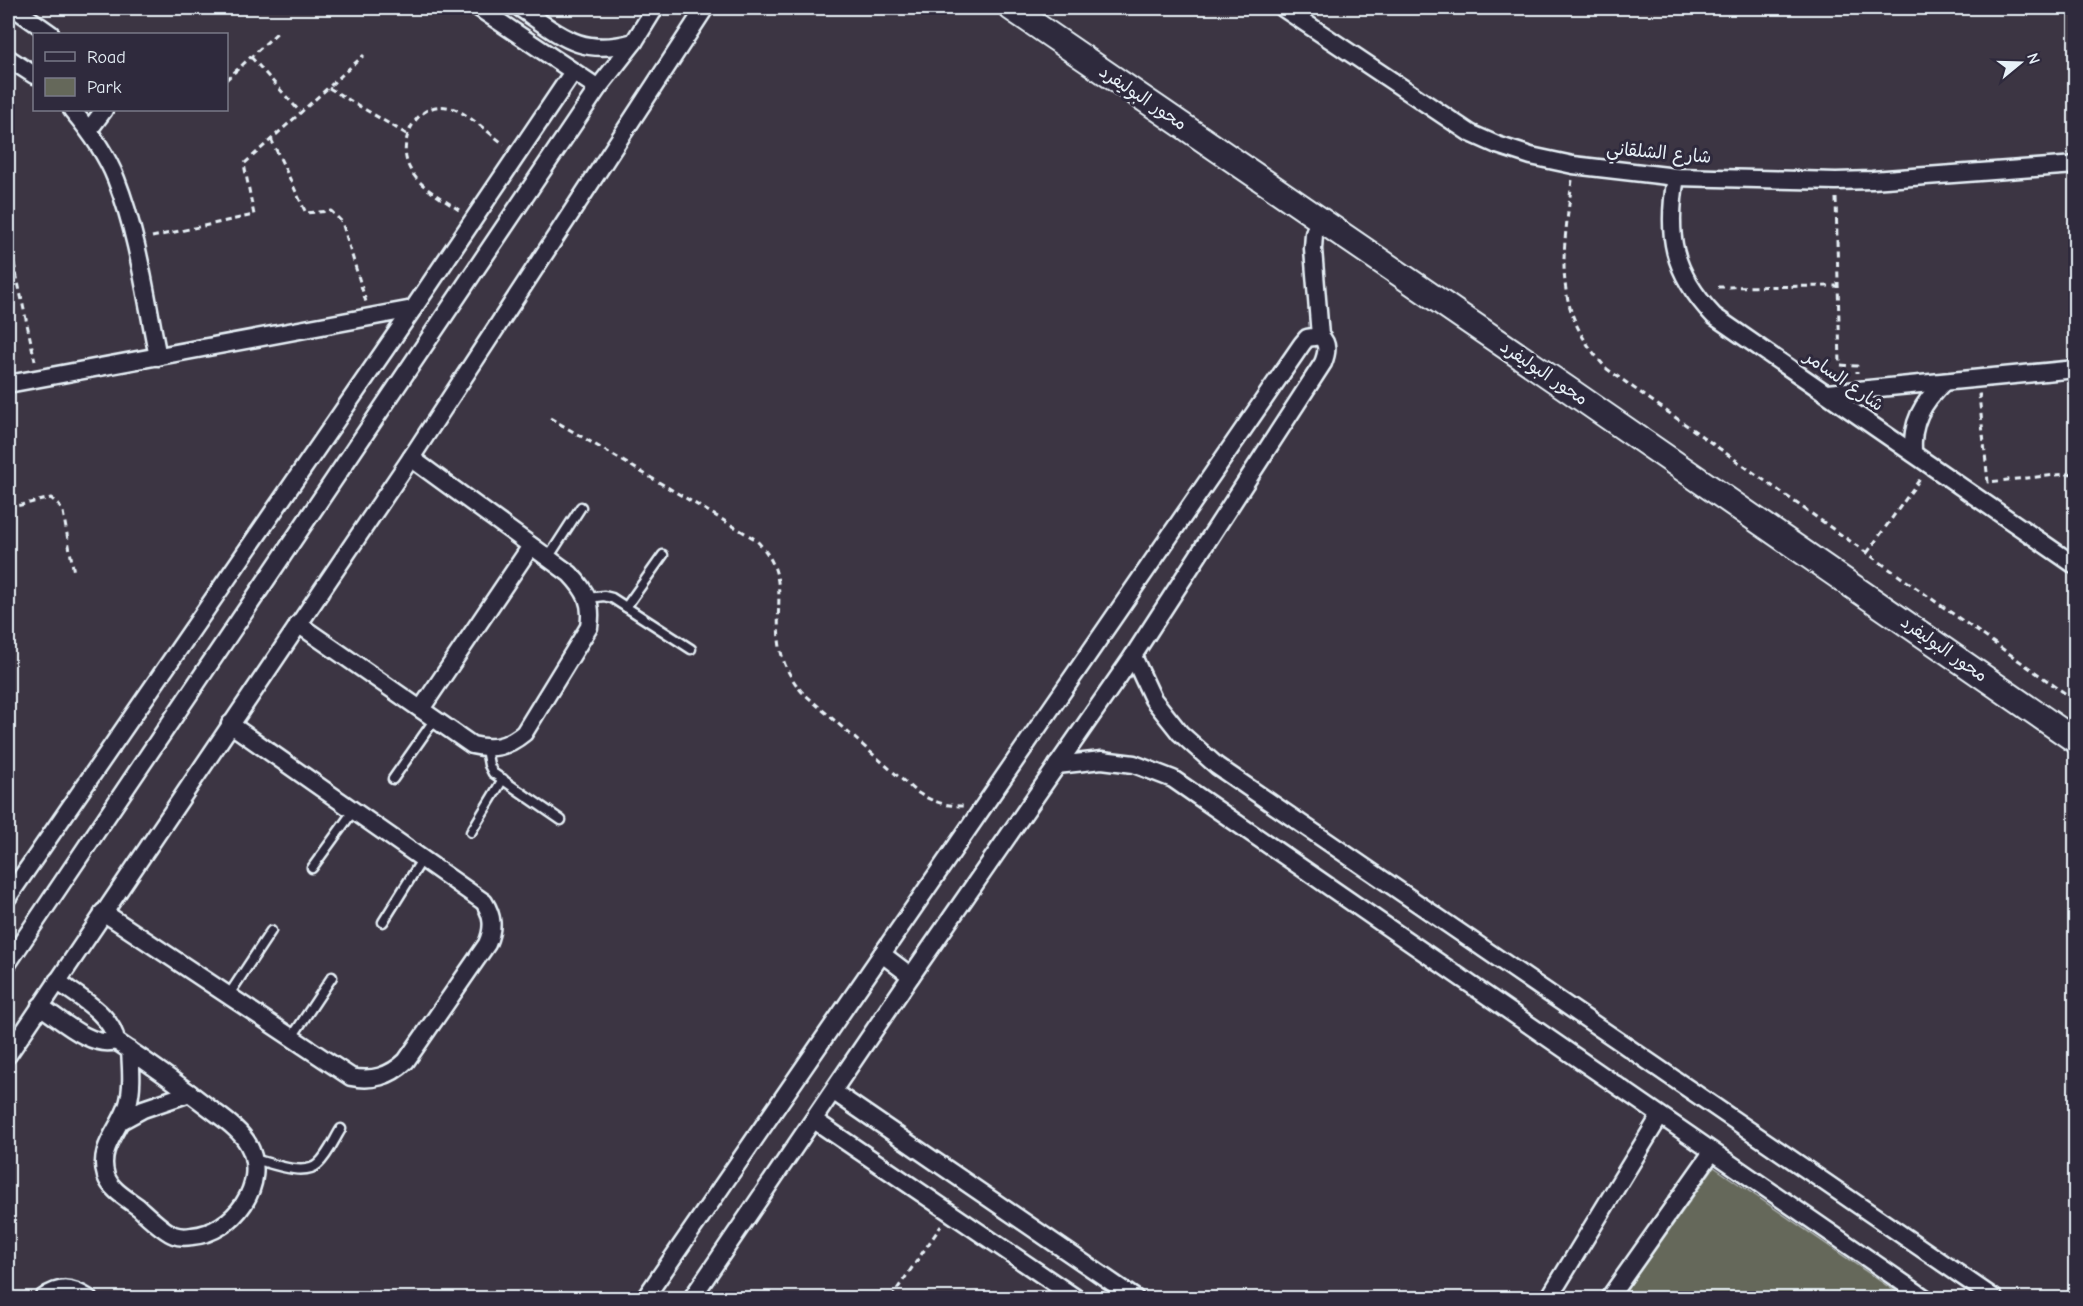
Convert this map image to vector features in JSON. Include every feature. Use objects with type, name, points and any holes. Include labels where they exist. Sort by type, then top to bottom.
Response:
[{"type":"street","points":[[14,8],[50,33]]},
{"type":"street","points":[[479,8],[598,88]]},
{"type":"street","points":[[520,8],[573,42],[593,48],[614,48],[634,42]]},
{"type":"street","points":[[8,963],[598,88],[634,42],[654,8]]},
{"type":"street","points":[[8,1055],[411,458],[705,8]]},
{"type":"street","name":"محور البوليفرد","points":[[1011,8],[2076,741]]},
{"type":"street","name":"شارع الشلقاني","points":[[1283,8],[1470,133],[1530,156],[1573,165],[1676,177],[1836,181],[1913,178],[2076,165]]},
{"type":"street","points":[[8,57],[33,74]]},
{"type":"street","points":[[8,897],[13,879],[413,309],[573,72]]},
{"type":"street","points":[[73,111],[89,130],[116,178],[134,241],[158,357]]},
{"type":"street","points":[[89,130],[103,111]]},
{"type":"street","name":"شارع السامر","points":[[1676,177],[1671,211],[1672,238],[1682,272],[1691,288],[1714,316],[2076,566]]},
{"type":"street","points":[[692,1299],[911,975],[1133,656],[1323,363],[1327,346],[1320,336],[1313,249],[1319,218]]},
{"type":"street","points":[[8,384],[413,309]]},
{"type":"street","points":[[645,1299],[1302,344],[1307,338],[1320,336]]},
{"type":"street","points":[[1827,393],[2076,369]]},
{"type":"street","points":[[1913,453],[1914,426],[1919,413],[1944,382]]},
{"type":"street","points":[[298,624],[471,745],[486,748],[500,747],[513,742],[524,733],[590,627],[592,613],[588,598],[570,574],[411,458]]},
{"type":"street","points":[[428,714],[531,546]]},
{"type":"street","points":[[1133,656],[1153,699],[1180,733],[1217,766],[1994,1299]]},
{"type":"street","points":[[103,912],[351,1077],[370,1079],[390,1073],[406,1061],[487,944],[492,933],[493,922],[484,902],[230,724]]},
{"type":"street","points":[[1057,765],[1102,760],[1134,764],[1173,779],[1925,1299]]},
{"type":"street","points":[[882,954],[911,975]]},
{"type":"street","points":[[40,1006],[93,1041],[123,1045],[190,1093],[240,1133],[249,1145],[254,1159],[255,1174],[245,1202],[227,1224],[201,1236],[173,1235],[110,1186],[104,1161],[106,1148],[128,1105],[131,1087],[123,1045],[107,1018],[57,981]]},
{"type":"street","points":[[834,1092],[1135,1299]]},
{"type":"street","points":[[121,1121],[150,1106],[190,1093]]},
{"type":"street","points":[[1549,1299],[1660,1116]]},
{"type":"street","points":[[814,1119],[1076,1299]]},
{"type":"street","points":[[1609,1299],[1712,1152]]},
{"type":"street","points":[[43,1299],[51,1293],[68,1290],[76,1291],[88,1299]]},
{"type":"lane","points":[[548,558],[581,507]]},
{"type":"lane","points":[[626,607],[663,555]]},
{"type":"lane","points":[[588,598],[604,596],[612,598],[691,649]]},
{"type":"lane","points":[[393,779],[428,714]]},
{"type":"lane","points":[[486,748],[489,765],[493,772],[561,820]]},
{"type":"lane","points":[[471,832],[503,779]]},
{"type":"lane","points":[[312,868],[354,810]]},
{"type":"lane","points":[[383,922],[423,858]]},
{"type":"lane","points":[[228,996],[271,932]]},
{"type":"lane","points":[[292,1037],[332,977]]},
{"type":"lane","points":[[254,1159],[306,1170],[316,1166],[322,1159],[341,1129]]},
{"type":"path","points":[[228,78],[279,31]]},
{"type":"path","points":[[134,241],[254,215],[244,164],[364,55]]},
{"type":"path","points":[[251,57],[301,112]]},
{"type":"path","points":[[329,88],[408,135]]},
{"type":"path","points":[[473,220],[413,175],[409,168],[405,144],[417,117],[432,108],[455,109],[518,153]]},
{"type":"path","points":[[271,139],[306,213],[331,212],[342,222],[370,317]]},
{"type":"path","points":[[1573,165],[1564,255],[1564,284],[1578,331],[1607,369],[2076,700]]},
{"type":"path","points":[[1836,181],[1840,365],[1857,366],[1857,390]]},
{"type":"path","points":[[8,246],[10,245],[39,379]]},
{"type":"path","points":[[1718,287],[1838,286]]},
{"type":"path","points":[[1992,377],[1994,394],[1979,395],[1988,482],[2076,473]]},
{"type":"path","points":[[550,417],[754,539],[770,557],[778,577],[780,648],[788,672],[802,692],[928,800],[956,806],[986,804]]},
{"type":"path","points":[[1867,553],[1929,465]]},
{"type":"path","points":[[8,508],[51,498],[58,504],[63,512],[74,573]]},
{"type":"path","points":[[891,1299],[950,1213]]},
{"type":"green space","points":[[1714,1167],[1905,1298],[1621,1298]]}]
